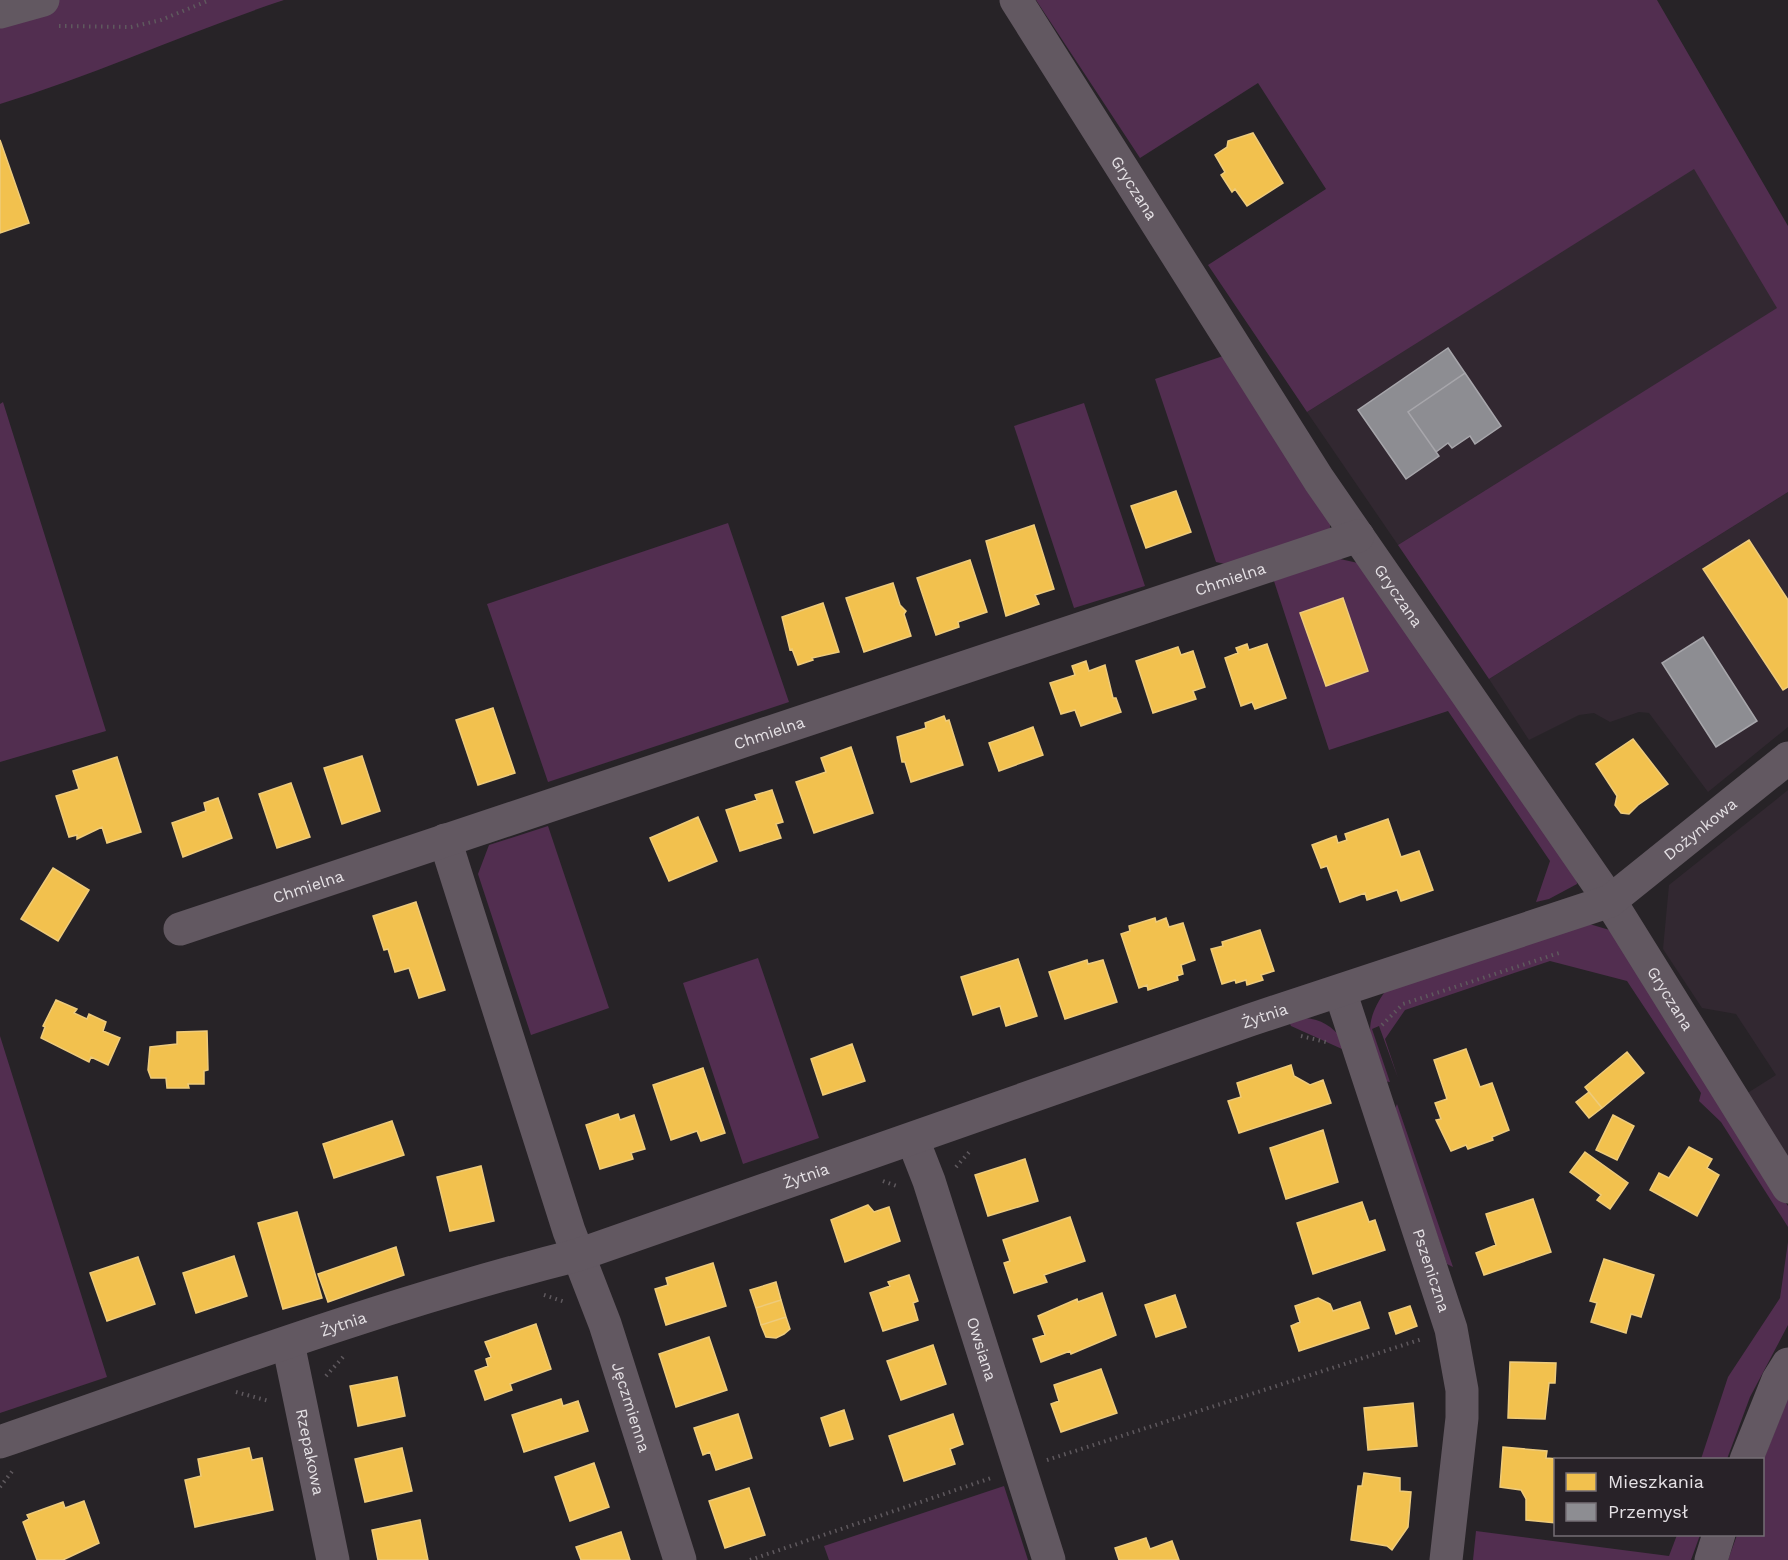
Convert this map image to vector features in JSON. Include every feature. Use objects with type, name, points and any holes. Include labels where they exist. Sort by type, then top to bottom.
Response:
[{"type":"main road","points":[[1747,1458],[1778,1380],[1788,1364]]},
{"type":"main road","points":[[1711,1560],[1718,1536]]},
{"type":"street","name":"Gryczana","points":[[1016,0],[1307,460],[1611,901],[1788,1187]]},
{"type":"street","points":[[0,12],[49,14]]},
{"type":"street","name":"Chmielna","points":[[180,929],[1358,536]]},
{"type":"street","name":"Dożynkowa","points":[[1611,901],[1788,758]]},
{"type":"street","name":"Jęczmienna","points":[[445,840],[578,1255],[646,1448],[680,1560]]},
{"type":"street","name":"Żytnia","points":[[8,1454],[288,1342],[532,1266],[578,1255],[913,1140],[1250,1020],[1611,901]]},
{"type":"street","name":"Pszeniczna","points":[[1340,991],[1451,1329],[1462,1390],[1462,1418],[1446,1560]]},
{"type":"street","name":"Owsiana","points":[[913,1140],[929,1181],[1022,1468],[1049,1560]]},
{"type":"street","name":"Rzepakowa","points":[[288,1342],[333,1560]]},
{"type":"path","points":[[49,14],[66,25],[131,27],[160,20],[210,0]]},
{"type":"path","points":[[1378,1029],[1403,1004],[1559,953]]},
{"type":"path","points":[[1300,1036],[1333,1044]]},
{"type":"path","points":[[877,1179],[905,1189],[929,1181],[948,1178],[972,1149]]},
{"type":"path","points":[[537,1293],[564,1302],[593,1293]]},
{"type":"path","points":[[750,1560],[1022,1468],[1451,1329]]},
{"type":"path","points":[[228,1395],[239,1392],[272,1402],[315,1388],[342,1357],[353,1354]]},
{"type":"path","points":[[0,1487],[8,1454]]},
{"type":"shaded area","points":[[43,0],[284,0],[72,80],[0,104],[0,13]]},
{"type":"shaded area","points":[[1036,0],[1657,0],[1788,226],[1788,492],[1489,679],[1398,545],[1777,308],[1694,169],[1307,412],[1208,265],[1326,189],[1258,83],[1140,158]]},
{"type":"shaded area","points":[[1694,168],[1778,308],[1398,545],[1307,412]]},
{"type":"shaded area","points":[[1232,353],[1330,519],[1330,528],[1321,538],[1234,566],[1216,562],[1155,379]]},
{"type":"shaded area","points":[[3,402],[106,731],[0,762],[0,404]]},
{"type":"shaded area","points":[[1084,403],[1145,586],[1074,608],[1014,426]]},
{"type":"shaded area","points":[[1788,492],[1788,727],[1708,792],[1649,713],[1639,712],[1610,722],[1594,713],[1579,715],[1529,740],[1489,679]]},
{"type":"shaded area","points":[[728,523],[789,702],[548,782],[487,604]]},
{"type":"shaded area","points":[[1340,559],[1358,563],[1576,873],[1577,884],[1549,899],[1536,902],[1550,861],[1448,711],[1329,750],[1273,578]]},
{"type":"shaded area","points":[[1788,790],[1788,1157],[1746,1094],[1776,1075],[1736,1014],[1702,1008],[1663,949],[1669,885]]},
{"type":"shaded area","points":[[548,826],[609,1008],[531,1035],[478,874],[489,845]]},
{"type":"shaded area","points":[[1586,923],[1613,931],[1746,1144],[1788,1206],[1788,1227],[1721,1122],[1699,1101],[1701,1093],[1627,981],[1550,961],[1405,1010],[1385,1039],[1398,1078],[1379,1026],[1372,1029],[1390,1082],[1383,1081],[1372,1044],[1370,1024],[1386,990]]},
{"type":"shaded area","points":[[758,958],[819,1138],[743,1164],[683,983]]},
{"type":"shaded area","points":[[1305,1018],[1326,1024],[1334,1030],[1342,1038],[1342,1049],[1291,1026],[1289,1022]]},
{"type":"shaded area","points":[[0,1036],[107,1377],[0,1413]]},
{"type":"shaded area","points":[[1397,1104],[1453,1267],[1447,1264],[1394,1111]]},
{"type":"shaded area","points":[[1788,1242],[1788,1325],[1750,1397],[1727,1458],[1701,1458],[1728,1377],[1780,1298]]},
{"type":"shaded area","points":[[1788,1398],[1788,1560],[1728,1560],[1737,1536],[1764,1536],[1764,1458]]},
{"type":"shaded area","points":[[1004,1486],[1028,1560],[829,1560],[824,1546]]},
{"type":"shaded area","points":[[1476,1531],[1669,1556],[1677,1536],[1700,1536],[1691,1560],[1473,1560]]},
{"type":"building: Mieszkania","points":[[1253,133],[1283,183],[1247,206],[1235,189],[1232,192],[1221,175],[1225,172],[1215,155],[1227,147],[1228,141]]},
{"type":"building: Mieszkania","points":[[0,140],[29,223],[0,233]]},
{"type":"building: Mieszkania","points":[[1176,491],[1191,532],[1146,548],[1131,506]]},
{"type":"building: Mieszkania","points":[[1034,525],[1054,589],[1035,595],[1039,604],[1006,616],[986,541]]},
{"type":"building: Mieszkania","points":[[1749,540],[1788,600],[1788,687],[1783,690],[1703,569]]},
{"type":"building: Mieszkania","points":[[970,560],[987,612],[958,622],[959,627],[936,635],[917,578]]},
{"type":"building: Mieszkania","points":[[893,583],[900,605],[906,611],[904,614],[911,636],[864,652],[846,598]]},
{"type":"building: Mieszkania","points":[[1343,598],[1368,671],[1326,686],[1300,613]]},
{"type":"building: Mieszkania","points":[[823,603],[839,652],[812,658],[813,660],[798,665],[792,649],[790,650],[782,617]]},
{"type":"building: Mieszkania","points":[[1247,644],[1249,650],[1267,644],[1286,698],[1255,709],[1252,702],[1241,706],[1225,658],[1238,653],[1236,648]]},
{"type":"building: Mieszkania","points":[[1178,647],[1181,655],[1193,651],[1205,687],[1193,691],[1196,699],[1153,713],[1136,661]]},
{"type":"building: Mieszkania","points":[[1086,661],[1089,671],[1105,665],[1113,698],[1116,698],[1121,712],[1081,726],[1075,710],[1061,714],[1050,683],[1075,675],[1072,666]]},
{"type":"building: Mieszkania","points":[[493,708],[515,773],[478,785],[456,720]]},
{"type":"building: Mieszkania","points":[[944,716],[946,721],[949,720],[963,765],[911,782],[905,762],[902,762],[897,737],[926,728],[925,723]]},
{"type":"building: Mieszkania","points":[[1033,727],[1043,755],[999,771],[989,743]]},
{"type":"building: Mieszkania","points":[[1633,739],[1668,784],[1629,814],[1621,813],[1615,805],[1617,796],[1596,764]]},
{"type":"building: Mieszkania","points":[[851,747],[873,813],[814,833],[796,782],[826,772],[821,758]]},
{"type":"building: Mieszkania","points":[[362,756],[380,811],[342,824],[324,768]]},
{"type":"building: Mieszkania","points":[[117,757],[141,832],[107,843],[102,827],[77,839],[77,835],[69,837],[56,796],[79,789],[73,771]]},
{"type":"building: Mieszkania","points":[[291,783],[310,837],[277,848],[259,794]]},
{"type":"building: Mieszkania","points":[[772,790],[783,822],[776,824],[781,838],[740,851],[726,810],[757,800],[755,795]]},
{"type":"building: Mieszkania","points":[[218,798],[232,838],[183,857],[172,823],[206,811],[204,803]]},
{"type":"building: Mieszkania","points":[[698,817],[717,861],[669,881],[650,838]]},
{"type":"building: Mieszkania","points":[[1388,819],[1401,857],[1419,851],[1433,890],[1401,901],[1397,890],[1367,900],[1365,893],[1340,902],[1327,866],[1321,868],[1312,845],[1336,836],[1338,843],[1347,840],[1345,834]]},
{"type":"building: Mieszkania","points":[[53,868],[89,890],[58,941],[21,919]]},
{"type":"building: Mieszkania","points":[[416,902],[445,990],[419,998],[409,968],[395,972],[388,949],[384,950],[373,916]]},
{"type":"building: Mieszkania","points":[[1155,918],[1156,922],[1166,918],[1169,927],[1183,923],[1195,960],[1181,965],[1183,974],[1177,976],[1178,980],[1148,990],[1147,985],[1139,988],[1121,934],[1130,931],[1129,926]]},
{"type":"building: Mieszkania","points":[[1260,930],[1274,971],[1261,975],[1263,980],[1247,985],[1246,980],[1236,983],[1235,980],[1222,984],[1211,949],[1223,946],[1222,942]]},
{"type":"building: Mieszkania","points":[[1018,959],[1037,1016],[1006,1026],[1000,1006],[973,1015],[961,977]]},
{"type":"building: Mieszkania","points":[[1087,960],[1088,964],[1103,960],[1117,1002],[1065,1019],[1049,972]]},
{"type":"building: Mieszkania","points":[[56,1000],[77,1009],[74,1013],[87,1019],[89,1014],[106,1022],[103,1031],[120,1038],[108,1065],[91,1057],[89,1062],[41,1038],[45,1027],[43,1026]]},
{"type":"building: Mieszkania","points":[[207,1031],[208,1070],[204,1071],[204,1084],[188,1084],[189,1088],[167,1088],[166,1078],[151,1078],[148,1070],[150,1047],[177,1044],[177,1032]]},
{"type":"building: Mieszkania","points":[[852,1044],[865,1081],[823,1095],[811,1059]]},
{"type":"building: Mieszkania","points":[[1466,1049],[1480,1087],[1492,1083],[1509,1130],[1492,1137],[1493,1140],[1468,1149],[1466,1145],[1451,1151],[1436,1120],[1441,1119],[1435,1103],[1447,1099],[1434,1060]]},
{"type":"building: Mieszkania","points":[[1627,1052],[1644,1073],[1602,1108],[1585,1087]]},
{"type":"building: Mieszkania","points":[[1291,1065],[1294,1076],[1310,1085],[1323,1080],[1331,1103],[1239,1133],[1228,1101],[1241,1097],[1237,1083]]},
{"type":"building: Mieszkania","points":[[703,1068],[725,1133],[701,1141],[697,1131],[671,1140],[653,1085]]},
{"type":"building: Mieszkania","points":[[1589,1092],[1602,1108],[1589,1118],[1576,1102]]},
{"type":"building: Mieszkania","points":[[618,1114],[620,1120],[634,1115],[645,1149],[631,1153],[633,1159],[600,1169],[586,1125]]},
{"type":"building: Mieszkania","points":[[1613,1115],[1634,1126],[1617,1160],[1596,1150]]},
{"type":"building: Mieszkania","points":[[392,1121],[404,1155],[334,1178],[323,1144]]},
{"type":"building: Mieszkania","points":[[1323,1130],[1338,1182],[1286,1199],[1270,1148]]},
{"type":"building: Mieszkania","points":[[1689,1147],[1712,1159],[1707,1168],[1719,1175],[1697,1216],[1650,1190],[1659,1173],[1669,1178]]},
{"type":"building: Mieszkania","points":[[1585,1152],[1628,1183],[1610,1209],[1597,1200],[1601,1195],[1570,1172]]},
{"type":"building: Mieszkania","points":[[1025,1159],[1038,1201],[988,1216],[975,1175]]},
{"type":"building: Mieszkania","points":[[481,1166],[494,1221],[450,1231],[437,1177]]},
{"type":"building: Mieszkania","points":[[1533,1199],[1551,1252],[1484,1275],[1476,1253],[1496,1245],[1486,1214]]},
{"type":"building: Mieszkania","points":[[1362,1202],[1369,1222],[1375,1220],[1385,1250],[1313,1274],[1297,1223]]},
{"type":"building: Mieszkania","points":[[868,1205],[874,1212],[889,1207],[900,1241],[845,1262],[831,1220]]},
{"type":"building: Mieszkania","points":[[297,1212],[322,1298],[283,1309],[258,1223]]},
{"type":"building: Mieszkania","points":[[1070,1217],[1085,1261],[1044,1275],[1047,1282],[1014,1293],[1004,1263],[1010,1261],[1003,1240]]},
{"type":"building: Mieszkania","points":[[396,1247],[404,1275],[328,1302],[318,1274]]},
{"type":"building: Mieszkania","points":[[234,1256],[247,1296],[196,1313],[183,1273]]},
{"type":"building: Mieszkania","points":[[138,1257],[155,1304],[107,1321],[90,1273]]},
{"type":"building: Mieszkania","points":[[1604,1259],[1654,1275],[1641,1317],[1631,1314],[1626,1333],[1591,1322],[1597,1303],[1590,1301]]},
{"type":"building: Mieszkania","points":[[713,1263],[726,1306],[666,1325],[655,1289],[668,1285],[666,1278]]},
{"type":"building: Mieszkania","points":[[909,1275],[918,1301],[913,1303],[918,1320],[883,1331],[870,1293],[890,1286],[888,1282]]},
{"type":"building: Mieszkania","points":[[776,1282],[781,1300],[756,1308],[750,1290]]},
{"type":"building: Mieszkania","points":[[1102,1293],[1116,1335],[1071,1354],[1070,1351],[1041,1362],[1033,1339],[1045,1335],[1038,1316],[1077,1299],[1078,1302]]},
{"type":"building: Mieszkania","points":[[1175,1295],[1186,1327],[1156,1337],[1145,1305]]},
{"type":"building: Mieszkania","points":[[1318,1298],[1330,1304],[1333,1311],[1360,1302],[1369,1328],[1299,1351],[1291,1326],[1300,1322],[1295,1306]]},
{"type":"building: Mieszkania","points":[[781,1300],[786,1317],[761,1325],[756,1308]]},
{"type":"building: Mieszkania","points":[[1410,1306],[1417,1326],[1396,1334],[1389,1313]]},
{"type":"building: Mieszkania","points":[[786,1317],[790,1329],[776,1338],[766,1337],[761,1325]]},
{"type":"building: Mieszkania","points":[[536,1324],[551,1369],[510,1384],[512,1390],[485,1400],[475,1371],[488,1366],[486,1359],[491,1357],[485,1342]]},
{"type":"building: Mieszkania","points":[[709,1337],[727,1390],[676,1407],[659,1354]]},
{"type":"building: Mieszkania","points":[[933,1345],[946,1384],[901,1400],[887,1361]]},
{"type":"building: Mieszkania","points":[[1510,1362],[1556,1363],[1555,1383],[1549,1383],[1545,1419],[1508,1418]]},
{"type":"building: Mieszkania","points":[[1101,1369],[1117,1413],[1061,1432],[1051,1404],[1059,1401],[1054,1385]]},
{"type":"building: Mieszkania","points":[[397,1377],[405,1416],[358,1426],[350,1386]]},
{"type":"building: Mieszkania","points":[[561,1399],[563,1406],[578,1401],[588,1431],[524,1452],[512,1415]]},
{"type":"building: Mieszkania","points":[[1413,1403],[1417,1446],[1368,1450],[1364,1408]]},
{"type":"building: Mieszkania","points":[[844,1410],[853,1439],[830,1446],[821,1418]]},
{"type":"building: Mieszkania","points":[[738,1414],[752,1458],[716,1470],[710,1452],[703,1455],[694,1428]]},
{"type":"building: Mieszkania","points":[[953,1414],[963,1444],[950,1449],[955,1464],[904,1481],[889,1436]]},
{"type":"building: Mieszkania","points":[[1503,1447],[1547,1451],[1546,1458],[1554,1459],[1554,1523],[1526,1520],[1526,1499],[1521,1490],[1500,1487]]},
{"type":"building: Mieszkania","points":[[249,1448],[252,1460],[262,1458],[273,1510],[195,1527],[185,1480],[201,1476],[198,1459]]},
{"type":"building: Mieszkania","points":[[402,1448],[412,1491],[365,1502],[355,1459]]},
{"type":"building: Mieszkania","points":[[594,1463],[609,1507],[570,1521],[555,1477]]},
{"type":"building: Mieszkania","points":[[1364,1473],[1400,1478],[1400,1491],[1411,1492],[1408,1527],[1392,1550],[1387,1546],[1351,1540],[1358,1486],[1362,1486]]},
{"type":"building: Mieszkania","points":[[749,1488],[765,1535],[725,1548],[709,1501]]},
{"type":"building: Mieszkania","points":[[84,1501],[99,1543],[63,1560],[37,1560],[23,1522],[29,1519],[27,1515],[63,1502],[65,1508]]},
{"type":"building: Mieszkania","points":[[420,1520],[428,1560],[378,1560],[372,1530]]},
{"type":"building: Mieszkania","points":[[621,1532],[630,1560],[581,1560],[576,1547]]},
{"type":"building: Mieszkania","points":[[1146,1538],[1150,1549],[1172,1541],[1179,1560],[1119,1560],[1115,1548]]},
{"type":"building: Przemysł","points":[[1448,348],[1465,373],[1408,412],[1439,456],[1406,479],[1358,410]]},
{"type":"building: Przemysł","points":[[1465,373],[1501,426],[1475,444],[1470,436],[1452,448],[1448,443],[1436,452],[1408,412]]},
{"type":"building: Przemysł","points":[[1703,637],[1757,721],[1716,747],[1662,663]]}]
